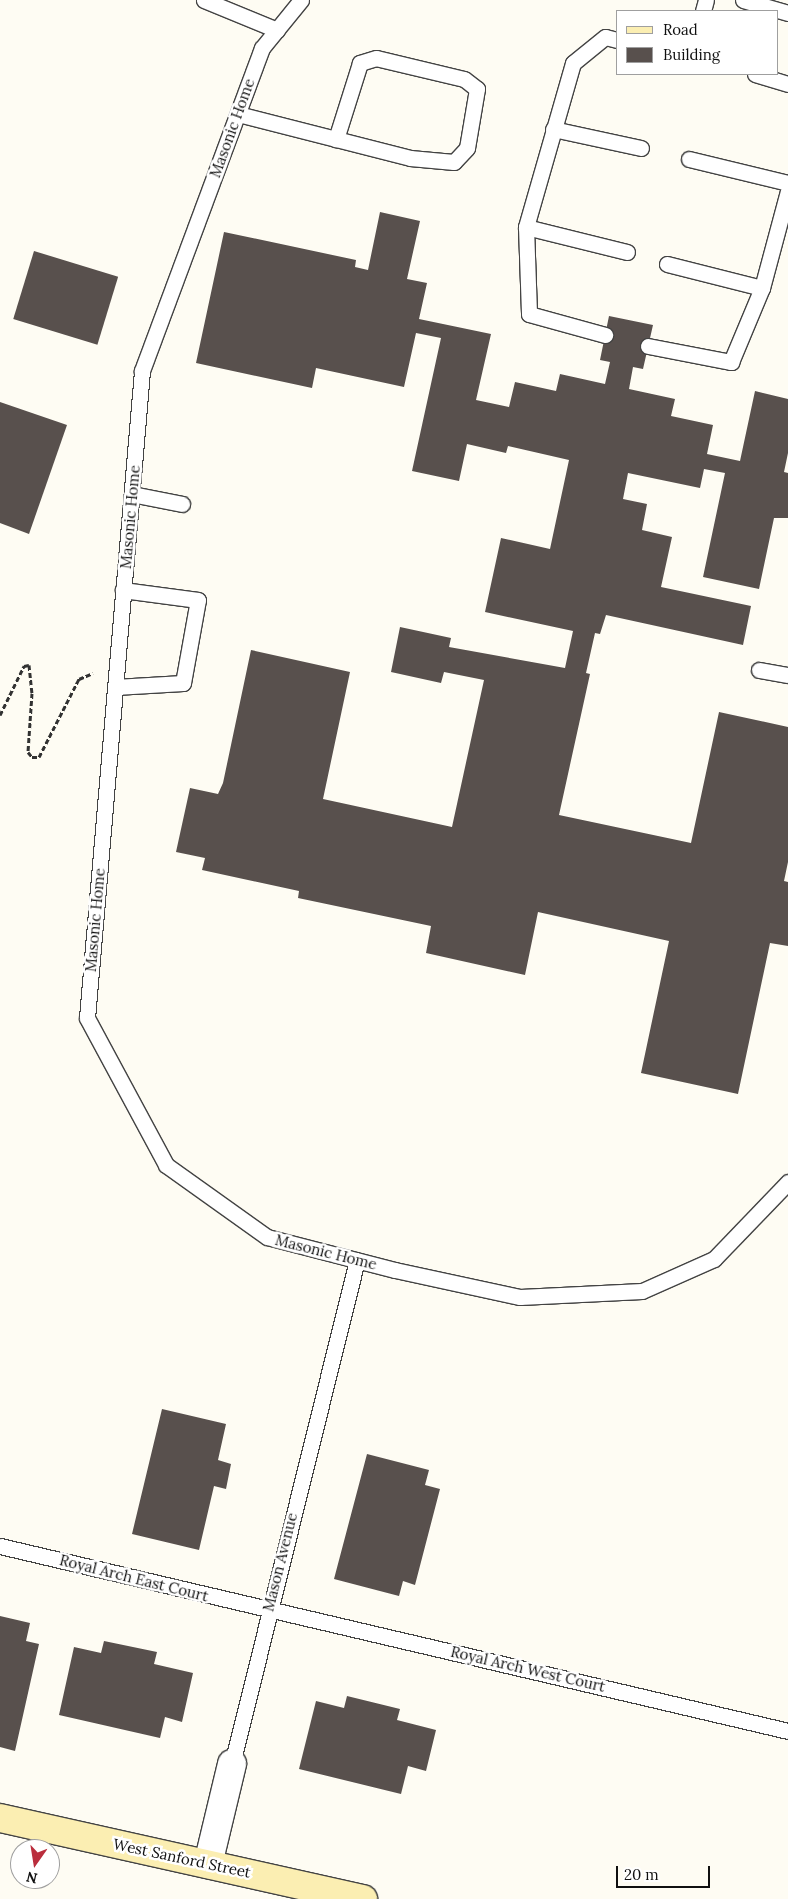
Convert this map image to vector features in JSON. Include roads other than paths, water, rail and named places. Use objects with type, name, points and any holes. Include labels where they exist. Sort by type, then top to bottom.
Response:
[{"type":"street","name":"Mason Avenue","points":[[208,1864],[232,1764]]},
{"type":"street","name":"West Sanford Street","points":[[0,1818],[363,1899]]},
{"type":"lane","points":[[204,0],[277,30]]},
{"type":"lane","name":"Masonic Home","points":[[301,0],[262,48],[142,371],[87,1018],[166,1165],[266,1237],[357,1260],[520,1297],[642,1291],[714,1259],[788,1182]]},
{"type":"lane","points":[[743,0],[778,10]]},
{"type":"lane","points":[[605,334],[530,314],[526,227],[573,62],[605,37],[616,40]]},
{"type":"lane","points":[[238,114],[410,158],[454,162],[467,148],[476,89],[464,79],[376,58],[360,63],[336,139]]},
{"type":"lane","points":[[758,75],[788,84]]},
{"type":"lane","points":[[554,129],[642,148]]},
{"type":"lane","points":[[689,159],[788,183]]},
{"type":"lane","points":[[648,346],[731,362],[762,288],[788,191]]},
{"type":"lane","points":[[526,227],[627,252]]},
{"type":"lane","points":[[667,264],[762,288]]},
{"type":"lane","points":[[132,494],[182,504]]},
{"type":"lane","points":[[116,681],[183,683],[198,600],[123,590]]},
{"type":"lane","points":[[758,670],[788,674]]},
{"type":"lane","name":"Mason Avenue","points":[[232,1764],[267,1611],[357,1260]]},
{"type":"lane","name":"Royal Arch East Court","points":[[0,1546],[267,1611]]},
{"type":"lane","name":"Royal Arch West Court","points":[[267,1611],[404,1639],[788,1731]]}]
